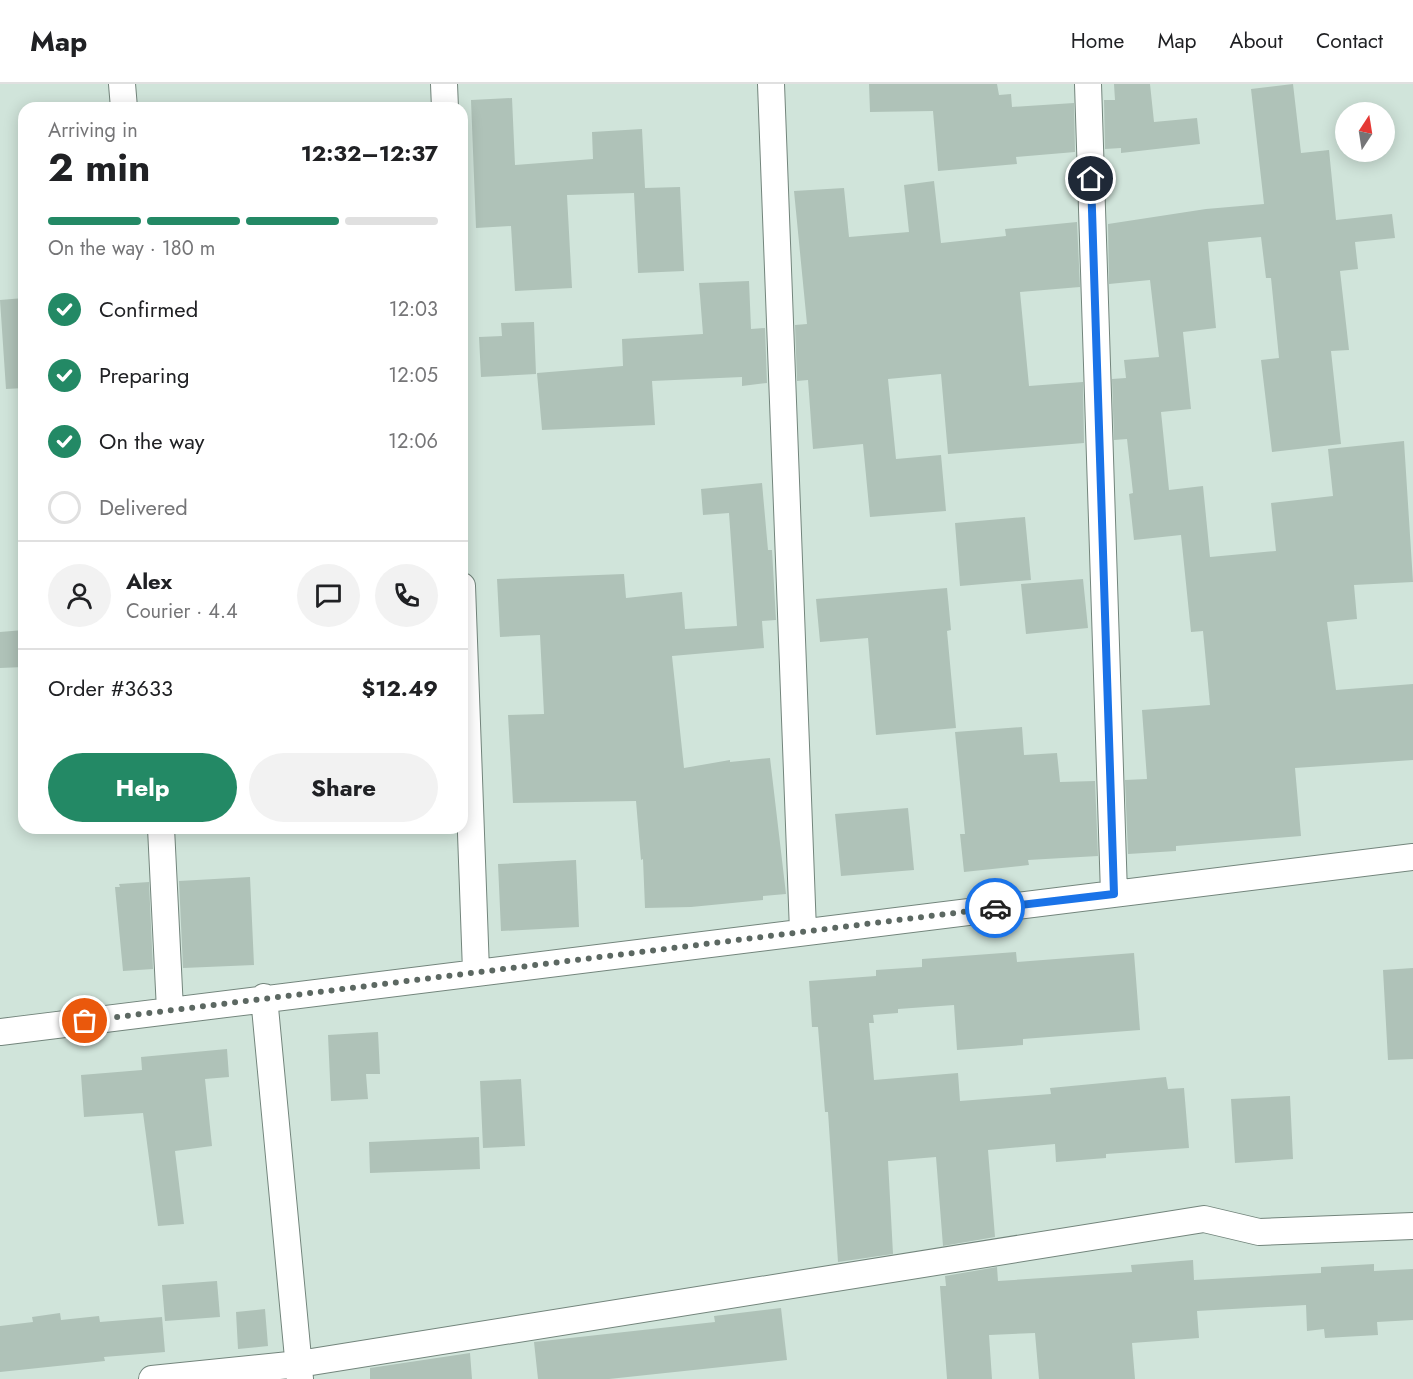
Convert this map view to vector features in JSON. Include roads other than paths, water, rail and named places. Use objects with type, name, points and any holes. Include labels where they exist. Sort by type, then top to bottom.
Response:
[{"type":"street","points":[[123,84],[124,102]]},
{"type":"street","points":[[444,84],[445,102]]},
{"type":"street","points":[[771,84],[803,932]]},
{"type":"street","points":[[1088,84],[1114,894]]},
{"type":"street","points":[[468,751],[476,971]]},
{"type":"street","points":[[161,834],[170,1010]]},
{"type":"street","points":[[0,1032],[264,997],[1413,857]]},
{"type":"street","points":[[264,997],[299,1371]]},
{"type":"street","points":[[152,1379],[299,1371],[1204,1220],[1258,1232],[1413,1226]]}]
